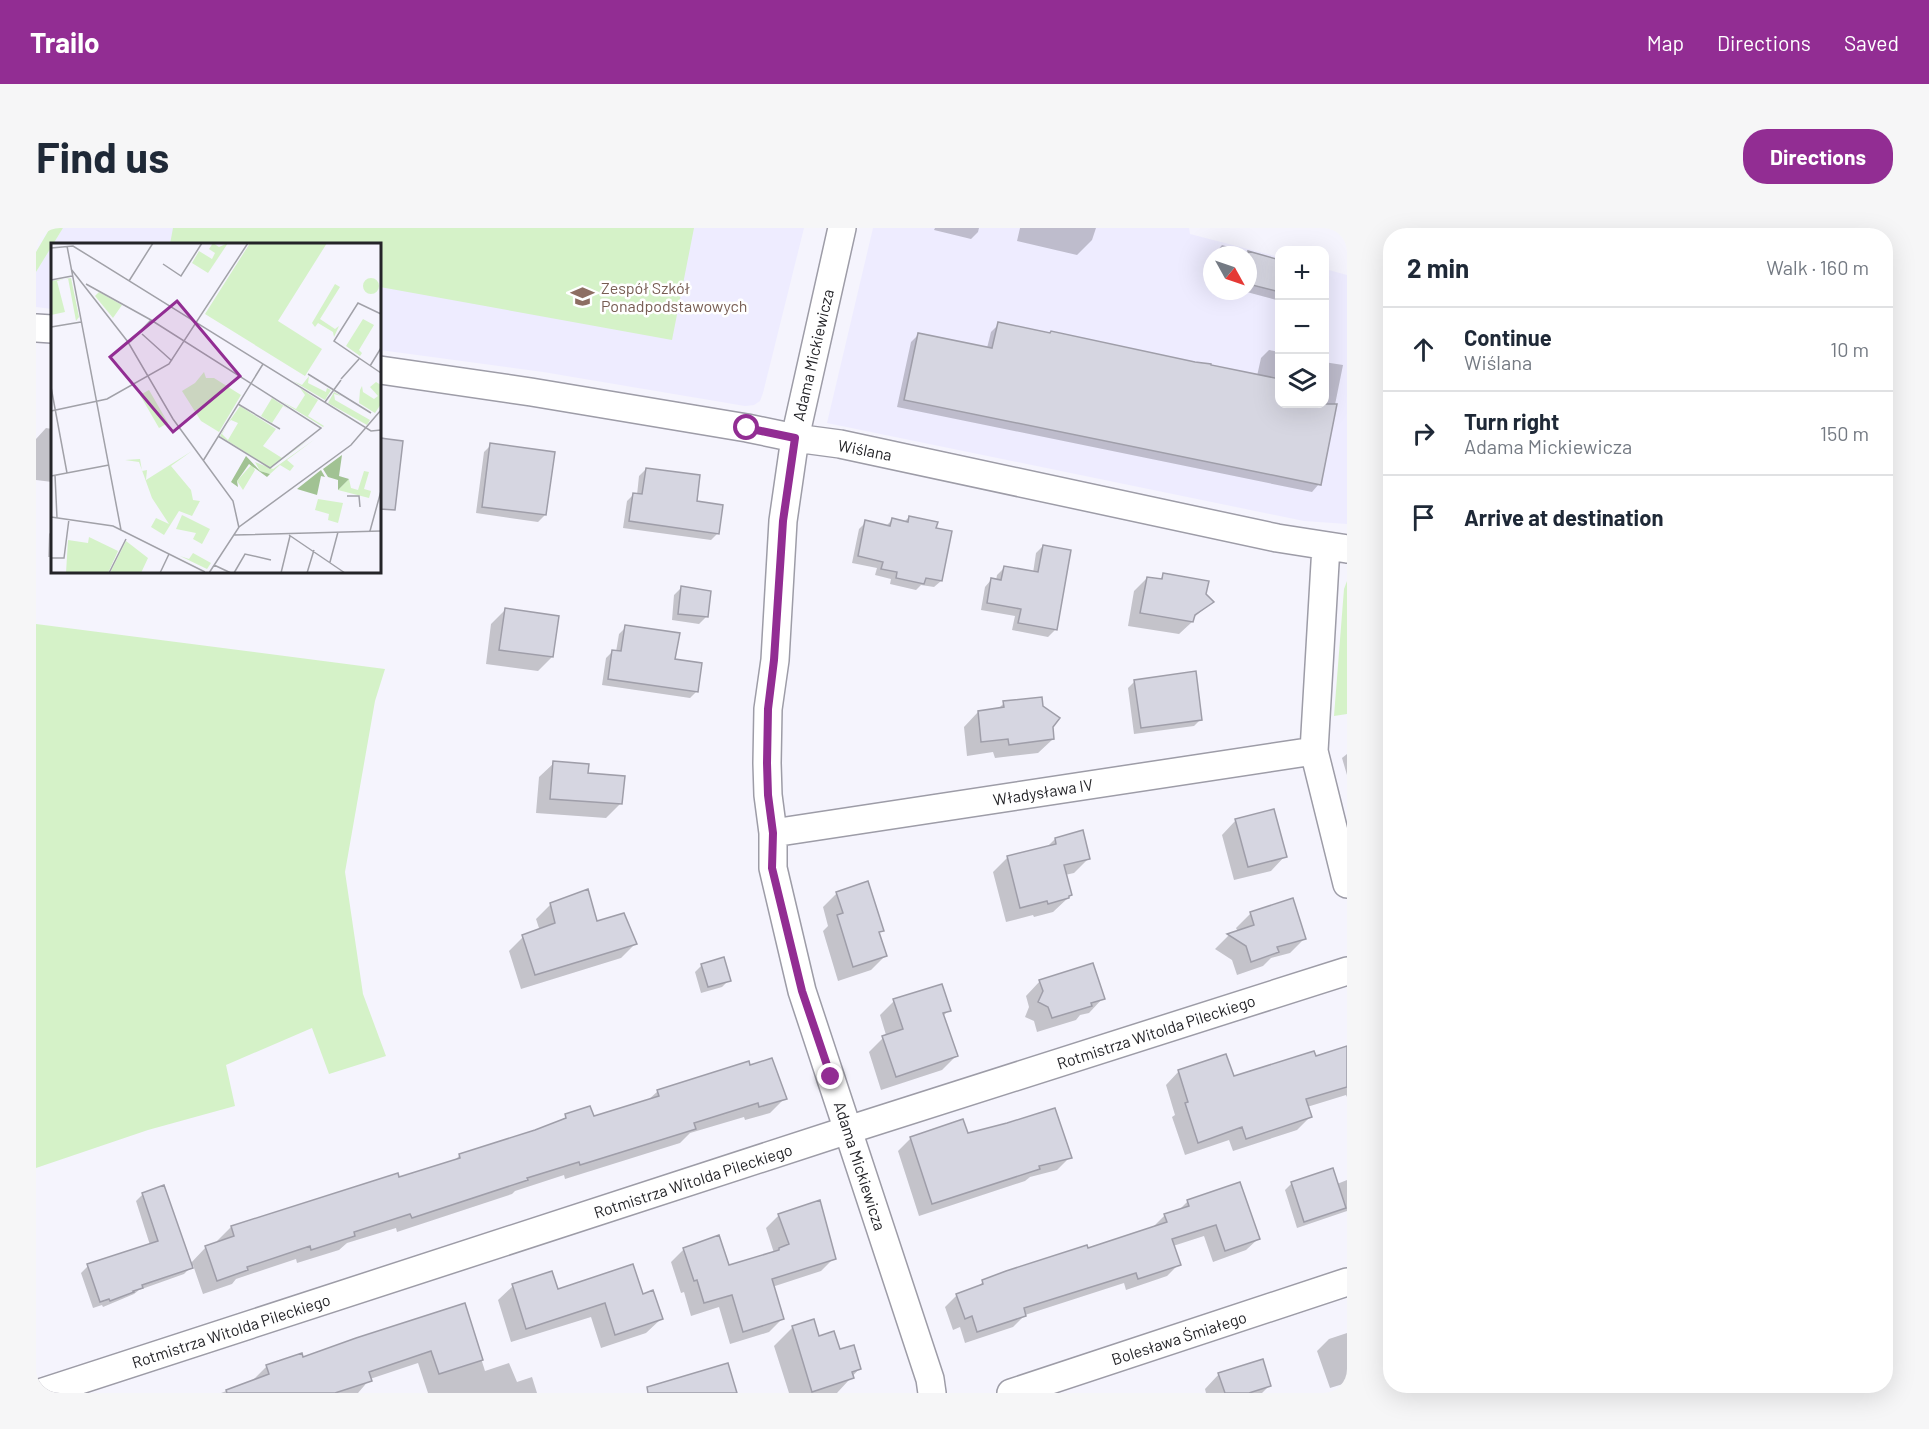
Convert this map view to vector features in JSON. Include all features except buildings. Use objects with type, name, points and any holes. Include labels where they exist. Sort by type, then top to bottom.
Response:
[{"type":"street","name":"Adama Mickiewicza","points":[[842,228],[795,438],[783,521],[775,648],[768,709],[768,784],[773,833],[772,868],[802,991],[933,1393]]},
{"type":"street","points":[[36,328],[51,329]]},
{"type":"street","name":"Wiślana","points":[[381,370],[840,444],[1277,538],[1337,548]]},
{"type":"street","points":[[1337,548],[1314,751],[1347,884]]},
{"type":"street","name":"Władysława IV","points":[[773,833],[1314,751]]},
{"type":"street","name":"Rotmistrza Witolda Pileckiego","points":[[40,1393],[1347,971]]},
{"type":"street","name":"Bolesława Śmiałego","points":[[1011,1393],[1347,1282]]},
{"type":"shaded area","name":"Zespół Szkół Ponadpodstawowych","points":[[63,228],[804,228],[763,393],[760,401],[754,405],[745,406],[543,372],[381,350],[381,243],[54,243]]},
{"type":"shaded area","points":[[873,228],[1189,228],[1190,234],[1236,246],[1203,246],[1203,300],[1257,300],[1257,251],[1275,256],[1275,408],[1329,408],[1329,270],[1347,275],[1347,524],[1304,521],[827,423]]},
{"type":"shaded area","points":[[51,247],[51,309],[36,307],[36,272]]},
{"type":"green space","points":[[50,228],[63,228],[54,243],[51,243],[51,248],[36,272],[36,252]]},
{"type":"green space","points":[[173,228],[694,228],[672,340],[381,287],[381,243],[170,243]]},
{"type":"green space","points":[[1347,581],[1347,714],[1334,716],[1344,589]]},
{"type":"green space","points":[[36,624],[385,669],[375,701],[345,872],[363,994],[386,1056],[329,1074],[312,1028],[226,1065],[235,1106],[148,1130],[36,1168]]},
{"type":"place","name":"Zespół Szkół Ponadpodstawowych","points":[[583,297]]},
{"type":"route","points":[[747,428],[795,438],[783,521],[774,660],[768,709],[767,763],[773,833],[772,868],[802,991],[831,1077]]}]
